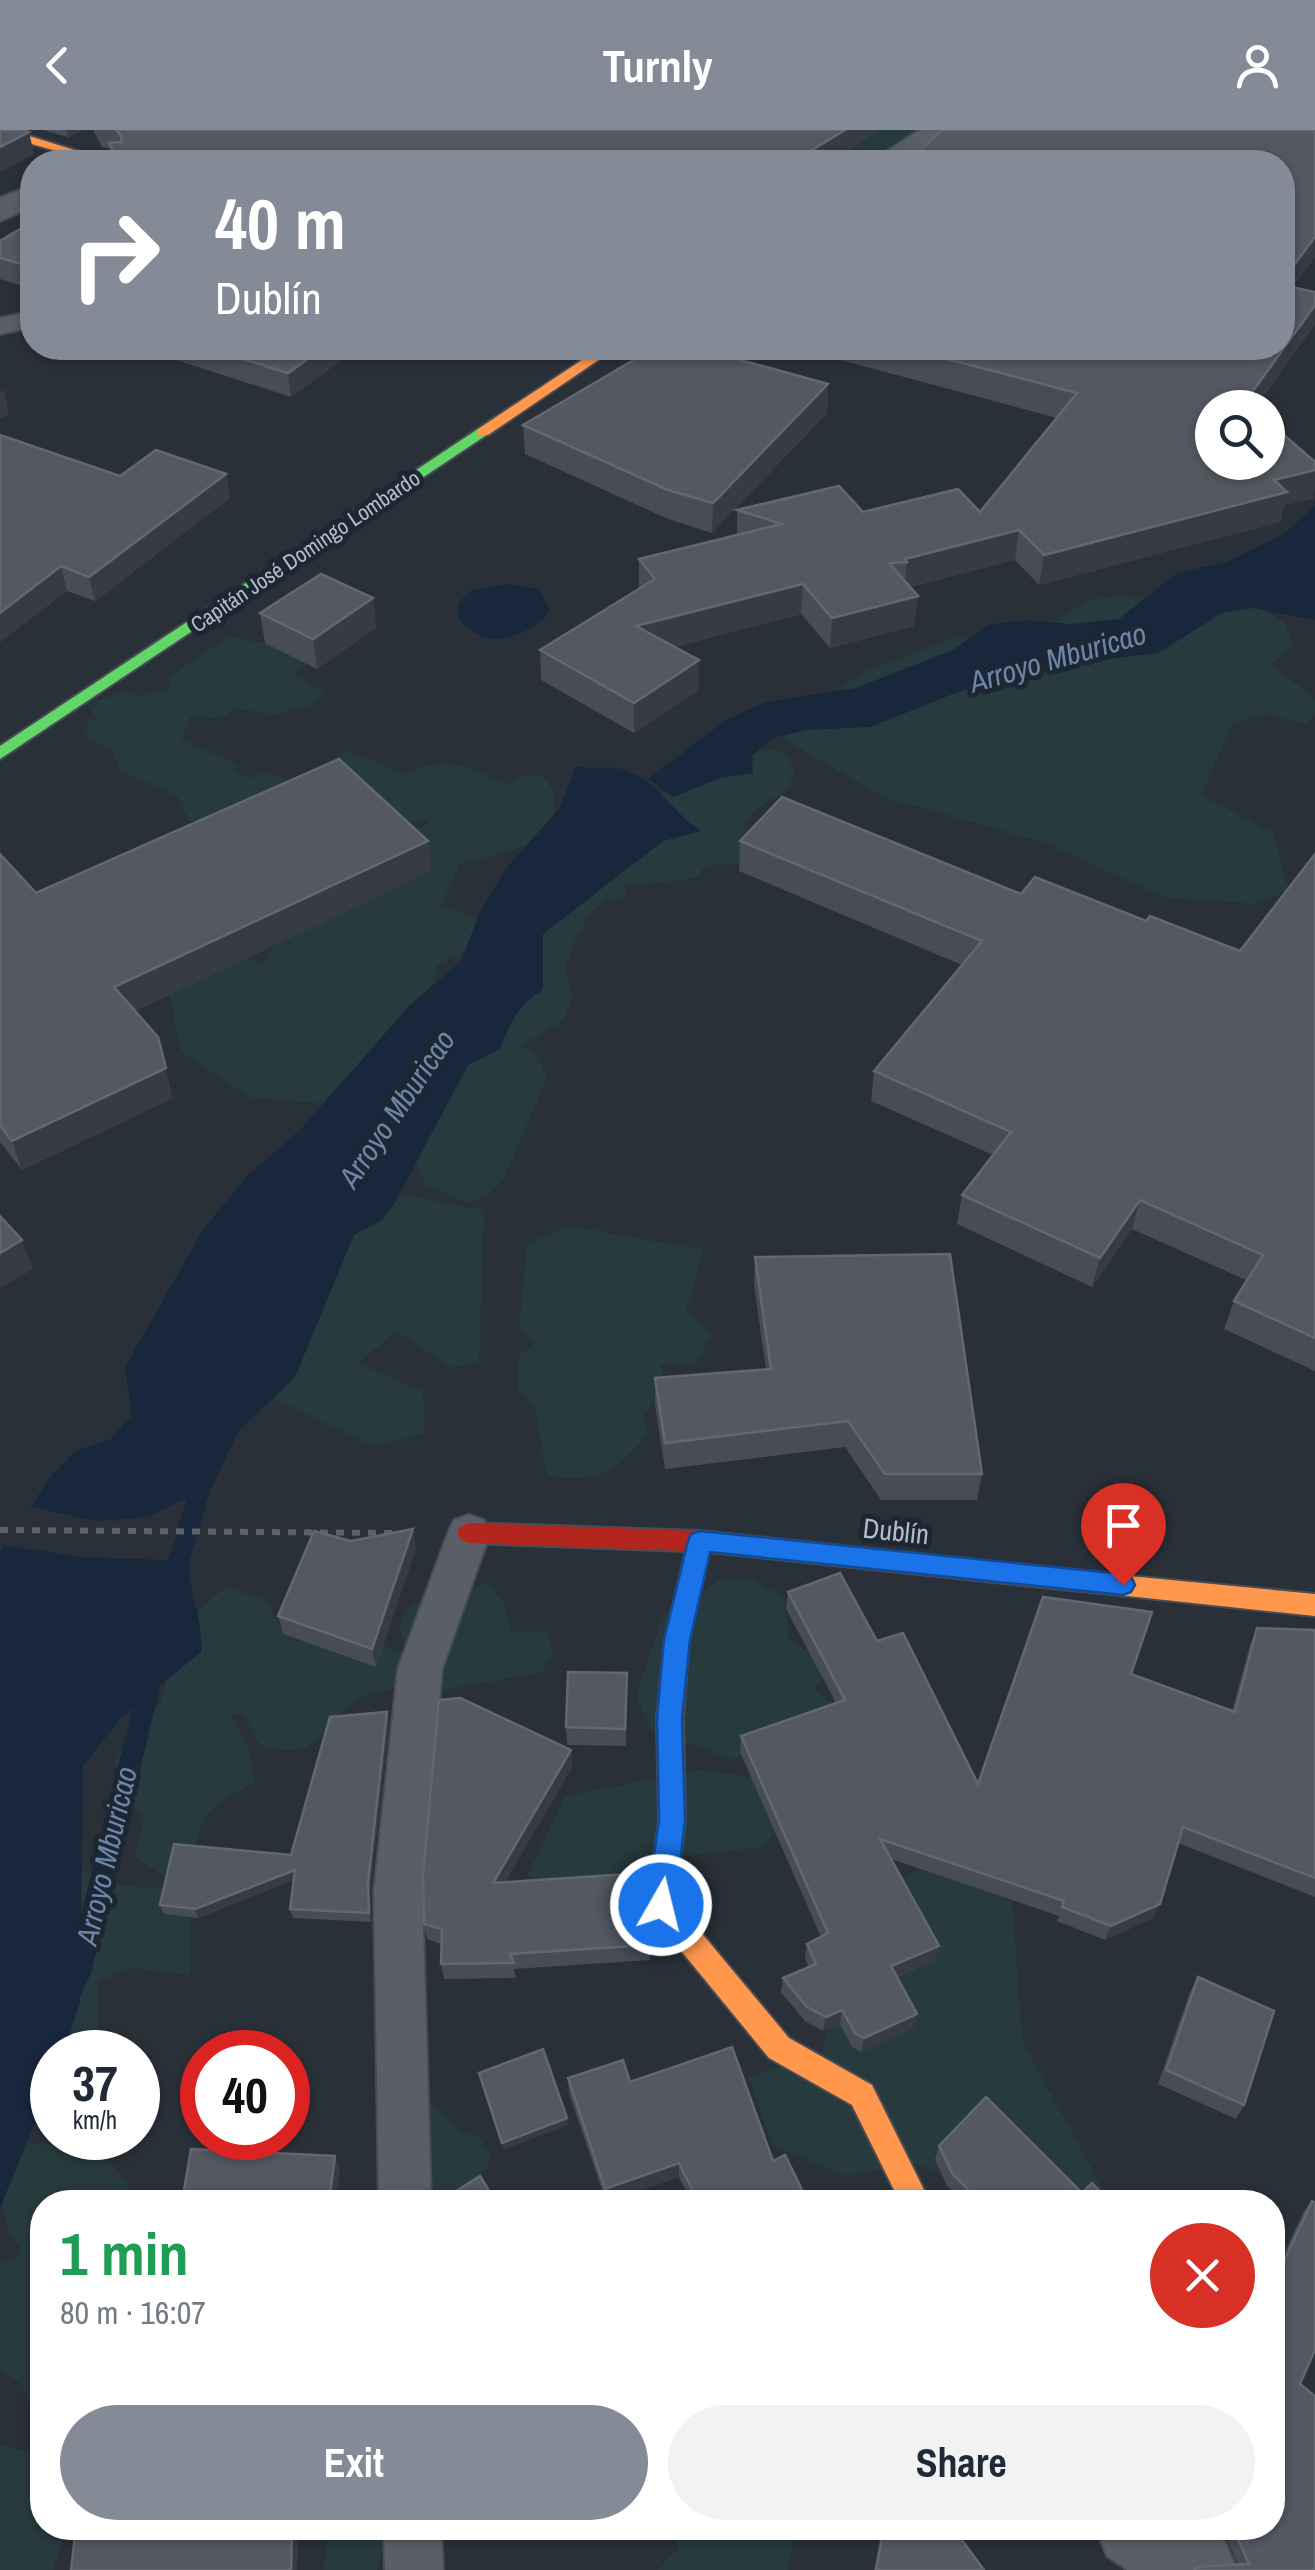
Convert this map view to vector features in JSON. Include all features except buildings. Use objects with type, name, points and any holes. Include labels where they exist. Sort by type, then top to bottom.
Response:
[{"type":"street","points":[[911,150],[942,130]]},
{"type":"street","points":[[0,131],[62,150]]},
{"type":"street","name":"Capitán José Domingo Lombardo","points":[[0,754],[592,360]]},
{"type":"street","name":"Dublín","points":[[469,1533],[700,1541],[1315,1605]]},
{"type":"street","points":[[700,1541],[677,1640],[670,1718],[672,1820],[661,1905],[778,2048],[862,2095],[909,2190]]},
{"type":"street","points":[[1153,2540],[1197,2570]]},
{"type":"lane","points":[[406,2190],[400,1874],[420,1670],[469,1533]]},
{"type":"lane","points":[[413,2540],[414,2570]]},
{"type":"path","points":[[0,1530],[224,1535],[469,1533]]},
{"type":"green space","points":[[863,130],[928,130],[900,150],[834,150]]},
{"type":"green space","points":[[1230,589],[1285,623],[1293,647],[1271,664],[1315,699],[1315,712],[1307,724],[1264,714],[1232,724],[1201,795],[1274,833],[1288,891],[1255,904],[1164,897],[1046,843],[884,797],[787,741],[773,721],[807,709],[862,673],[959,636],[999,642],[1037,632],[1088,601],[1122,595],[1161,603]]},
{"type":"green space","points":[[276,632],[316,656],[293,675],[323,691],[316,703],[276,714],[237,709],[220,718],[190,717],[182,740],[238,764],[233,771],[248,778],[268,772],[285,779],[264,824],[190,821],[177,796],[119,770],[113,751],[83,736],[88,725],[86,719],[97,721],[87,704],[126,691],[140,697],[169,689],[171,676],[228,637],[265,643]]},
{"type":"green space","points":[[761,749],[784,752],[794,768],[786,790],[758,808],[743,827],[760,838],[763,856],[738,864],[706,865],[696,878],[624,886],[627,898],[605,901],[591,912],[565,968],[572,997],[564,1020],[523,1045],[538,1057],[547,1078],[504,1178],[489,1194],[467,1203],[427,1185],[412,1157],[412,1081],[658,795],[702,778],[724,759]]},
{"type":"green space","points":[[347,750],[403,774],[432,765],[458,766],[509,786],[522,776],[542,776],[554,791],[555,813],[530,845],[460,864],[441,905],[476,919],[476,947],[438,964],[419,1031],[339,1105],[249,1097],[182,1052],[167,987],[237,952],[263,966],[280,933],[406,833],[428,824],[426,819],[405,824],[326,773],[323,765]]},
{"type":"green space","points":[[365,1188],[484,1210],[479,1361],[452,1368],[397,1331],[358,1363],[423,1392],[424,1433],[374,1447],[275,1399],[208,1407]]},
{"type":"green space","points":[[569,1226],[703,1250],[686,1311],[712,1334],[694,1365],[660,1365],[668,1385],[643,1416],[648,1435],[615,1466],[580,1478],[547,1475],[535,1406],[518,1389],[519,1355],[536,1343],[519,1327],[527,1244]]},
{"type":"green space","points":[[720,1580],[753,1580],[784,1597],[789,1640],[829,1666],[814,1690],[834,1705],[779,1746],[727,1760],[652,1732],[636,1696],[662,1618]]},
{"type":"green space","points":[[488,1581],[506,1607],[511,1631],[546,1632],[554,1652],[542,1672],[438,1691],[410,1657],[399,1629],[406,1609],[427,1596],[440,1607]]},
{"type":"green space","points":[[226,1587],[266,1601],[285,1636],[299,1641],[342,1629],[409,1656],[405,1681],[361,1698],[317,1739],[296,1750],[260,1745],[242,1712],[231,1715],[248,1747],[255,1782],[212,1809],[200,1827],[195,1857],[169,1879],[135,1857],[144,1815],[122,1798],[114,1761],[129,1735],[161,1702],[180,1626]]},
{"type":"green space","points":[[699,1770],[790,1782],[798,1795],[765,1846],[641,1862],[605,1913],[586,1912],[527,1875],[566,1796]]},
{"type":"green space","points":[[939,1854],[1010,1872],[1022,2041],[1103,2190],[978,2190],[914,2163],[846,2176],[773,2145],[749,2077],[822,2052],[864,1905]]},
{"type":"green space","points":[[69,1864],[116,1885],[208,1897],[214,1914],[190,1919],[190,1975],[131,1968],[98,1981],[99,2030],[30,2030],[30,2112],[0,2114]]},
{"type":"green space","points":[[426,2097],[459,2130],[480,2137],[492,2159],[471,2188],[422,2190]]},
{"type":"green space","points":[[30,2145],[30,2160],[105,2160],[131,2190],[30,2190],[30,2403],[21,2383],[0,2369],[0,2264],[20,2254],[20,2247],[5,2218],[0,2158],[16,2147]]},
{"type":"green space","points":[[0,2445],[30,2452],[30,2540],[63,2540],[53,2570],[0,2570]]},
{"type":"green space","points":[[328,2540],[387,2540],[377,2570],[323,2570]]},
{"type":"green space","points":[[675,2540],[793,2540],[788,2570],[658,2570],[679,2548]]},
{"type":"water","points":[[1315,506],[1315,620],[1252,608],[1222,613],[1158,653],[1033,668],[870,727],[806,730],[773,738],[752,756],[753,773],[720,778],[673,797],[648,779],[726,720],[765,702],[856,688],[955,649],[988,625],[1026,620],[1071,624],[1119,619],[1177,573],[1227,562],[1282,535]]},
{"type":"water","points":[[508,584],[539,589],[550,611],[528,630],[500,639],[478,635],[460,621],[457,604],[472,590]]},
{"type":"water","points":[[576,766],[631,772],[653,786],[701,831],[663,841],[543,934],[543,990],[516,1015],[500,1049],[468,1065],[394,1204],[382,1220],[354,1235],[295,1377],[238,1432],[213,1485],[148,1517],[95,1521],[31,1507],[49,1478],[77,1450],[111,1439],[132,1415],[125,1367],[203,1230],[247,1176],[301,1129],[409,1006],[461,961],[480,912],[506,868],[560,808]]},
{"type":"water","points":[[4,1545],[80,1557],[188,1561],[201,1652],[121,1718],[83,1766],[80,2002],[71,2030],[30,2030],[30,2135],[0,2208],[0,1552]]},
{"type":"waterway","name":"Arroyo Mburicao","points":[[171,1587],[207,1467]]},
{"type":"waterway","name":"Arroyo Mburicao","points":[[71,1989],[79,1973],[152,1674]]},
{"type":"traffic: fast","points":[[0,754],[483,432]]},
{"type":"traffic: slow","points":[[0,131],[66,150]]},
{"type":"traffic: slow","points":[[483,432],[591,360]]},
{"type":"traffic: slow","points":[[1109,1584],[1315,1605]]},
{"type":"traffic: slow","points":[[664,1884],[661,1905],[779,2048],[862,2095],[909,2190]]},
{"type":"traffic: jam","points":[[469,1533],[700,1541],[1109,1584]]},
{"type":"traffic: jam","points":[[664,1884],[672,1820],[670,1717],[677,1640],[700,1541]]},
{"type":"route","points":[[661,1905],[672,1820],[670,1718],[677,1640],[700,1541],[1123,1585]]}]
